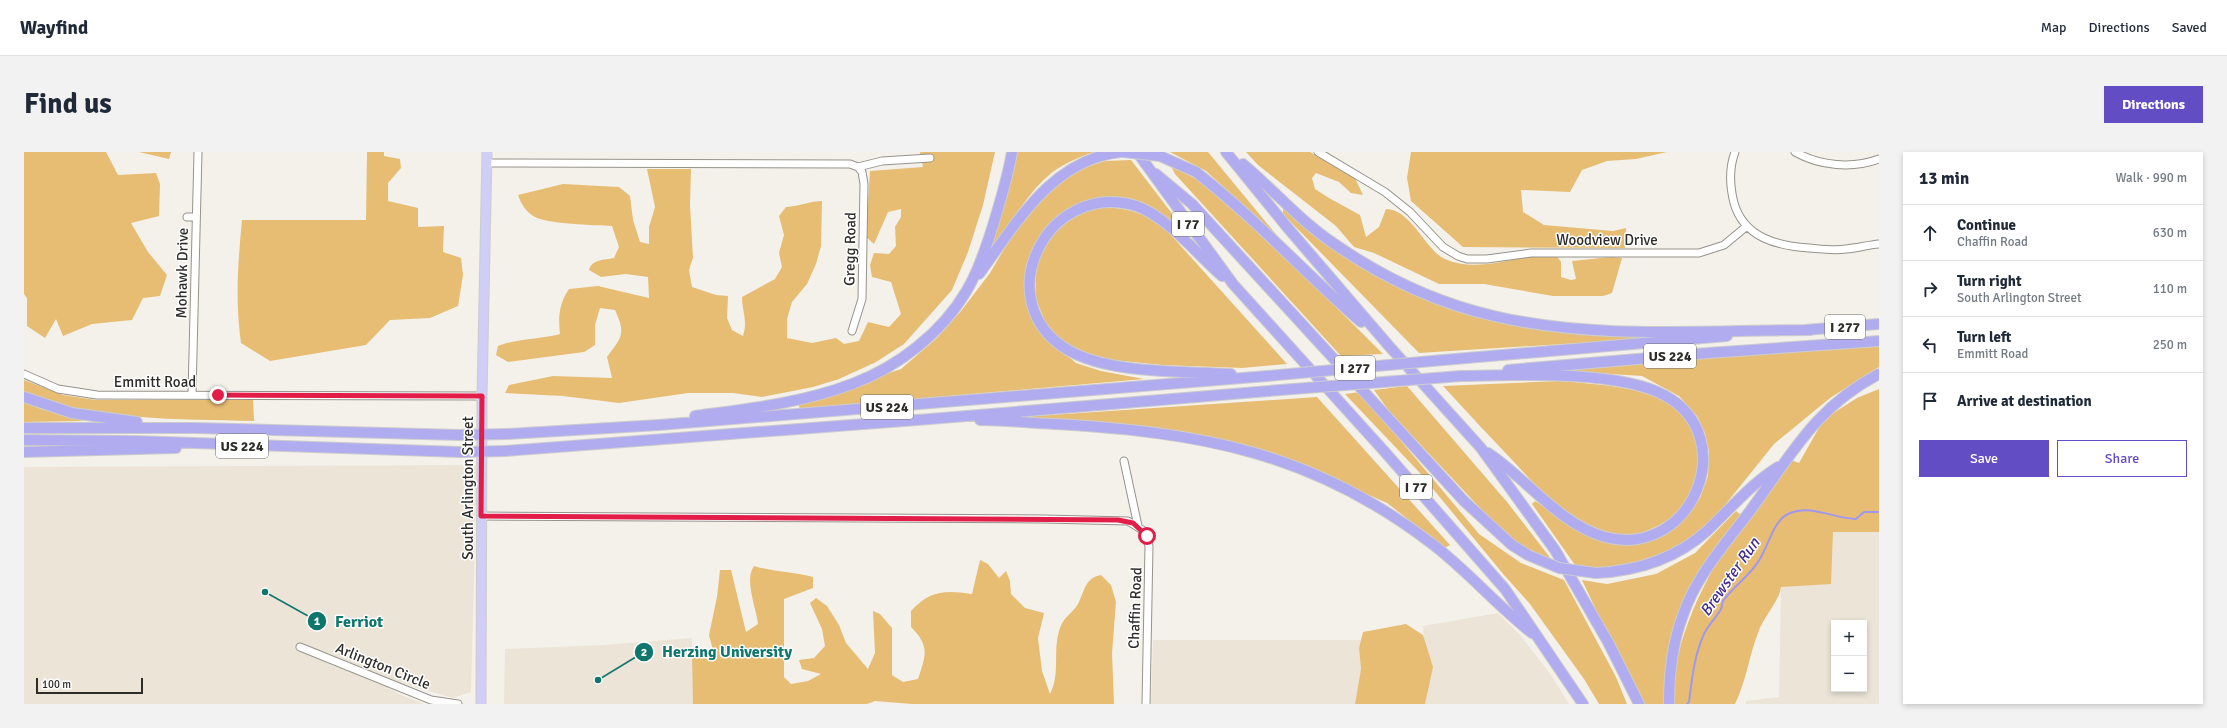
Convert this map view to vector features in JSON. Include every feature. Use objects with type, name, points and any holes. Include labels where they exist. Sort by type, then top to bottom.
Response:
[{"type":"highway","points":[[968,290],[989,238],[1002,199],[1012,152]]},
{"type":"highway","points":[[604,428],[776,404],[852,384],[884,370],[915,349],[950,314],[1043,189],[1061,175],[1097,156],[1122,152],[1160,156],[1196,172],[1224,194],[1270,235],[1331,296],[1389,346]]},
{"type":"highway","name":"I 77","points":[[1136,152],[1233,284],[1384,451],[1504,589],[1542,641],[1583,704]]},
{"type":"highway","points":[[1228,152],[1301,218],[1341,248],[1405,285],[1469,309],[1530,323],[1592,329],[1663,331],[1811,330]]},
{"type":"highway","points":[[1228,152],[1287,227],[1389,346],[1481,448],[1555,550],[1608,642],[1639,704]]},
{"type":"highway","points":[[1144,163],[1192,204],[1464,501],[1512,545],[1528,555],[1559,568],[1596,573],[1642,567],[1679,552],[1708,530],[1760,478],[1781,465]]},
{"type":"highway","points":[[1233,284],[1157,217],[1137,207],[1115,203],[1082,208],[1057,223],[1046,235],[1037,250],[1033,262],[1030,281],[1034,307],[1044,326],[1059,344],[1080,356],[1103,363],[1144,369],[1267,376]]},
{"type":"highway","name":"I 277","points":[[1267,376],[1879,324]]},
{"type":"highway","name":"US 224","points":[[24,440],[134,441],[460,452],[505,451],[930,419],[1461,376],[1524,368],[1879,341]]},
{"type":"highway","points":[[1669,704],[1671,660],[1683,614],[1707,568],[1761,497],[1781,465],[1816,421],[1855,389],[1879,374]]},
{"type":"highway","points":[[1461,376],[1514,375],[1596,379],[1632,384],[1655,391],[1676,404],[1693,424],[1701,446],[1702,468],[1698,488],[1691,504],[1680,518],[1666,529],[1656,534],[1623,540],[1594,533],[1572,521],[1512,470],[1481,448]]},
{"type":"highway","name":"US 224","points":[[24,428],[195,428],[459,435],[507,434],[604,428],[1267,376]]},
{"type":"highway","points":[[24,397],[72,413],[109,419],[195,428]]},
{"type":"highway","points":[[930,419],[983,420],[1149,432],[1226,444],[1286,462],[1337,484],[1405,524],[1454,561],[1512,616],[1542,641]]},
{"type":"highway","points":[[24,452],[258,446]]},
{"type":"main road","name":"South Arlington Street","points":[[481,704],[482,396],[487,152]]},
{"type":"street","name":"Mohawk Drive","points":[[192,394],[198,152]]},
{"type":"street","name":"Woodview Drive","points":[[1318,152],[1385,192],[1410,212],[1443,247],[1460,257],[1477,260],[1531,253],[1699,253],[1724,245],[1747,226]]},
{"type":"street","points":[[1735,152],[1731,172],[1732,196],[1739,215],[1747,226],[1764,238],[1788,246],[1840,250],[1879,244]]},
{"type":"street","points":[[1795,152],[1815,161],[1837,165],[1862,164],[1879,159]]},
{"type":"street","points":[[487,163],[850,164],[858,167],[882,161],[930,158]]},
{"type":"street","name":"Gregg Road","points":[[852,331],[861,304],[862,279],[864,184],[862,172],[858,167]]},
{"type":"street","points":[[187,217],[196,217]]},
{"type":"street","name":"Emmitt Road","points":[[24,374],[48,386],[82,394],[482,396]]},
{"type":"street","name":"Chaffin Road","points":[[1124,461],[1138,526],[1147,536],[1149,546],[1146,704]]},
{"type":"street","points":[[481,516],[1118,520],[1128,521],[1138,526]]},
{"type":"street","name":"Arlington Circle","points":[[300,647],[431,700],[458,704]]},
{"type":"shaded area","points":[[24,152],[106,152],[118,175],[156,173],[160,184],[159,216],[131,223],[148,252],[167,275],[160,296],[143,298],[132,320],[92,324],[63,336],[56,319],[45,338],[27,326],[27,298],[24,294]]},
{"type":"shaded area","points":[[139,152],[171,152],[169,159]]},
{"type":"shaded area","points":[[367,152],[384,152],[384,156],[400,159],[401,168],[388,183],[388,201],[418,208],[418,227],[444,226],[443,252],[461,258],[463,275],[458,306],[430,318],[390,320],[366,345],[270,361],[241,343],[238,312],[238,266],[242,220],[366,220]]},
{"type":"shaded area","points":[[920,152],[995,152],[983,205],[968,252],[952,290],[904,344],[876,362],[839,379],[813,387],[762,397],[733,393],[688,393],[619,403],[563,396],[505,393],[509,385],[553,376],[612,378],[607,357],[621,335],[620,325],[615,310],[600,308],[595,325],[595,345],[584,352],[508,362],[496,355],[498,346],[520,340],[560,334],[559,322],[561,305],[569,289],[598,286],[649,298],[648,277],[626,274],[601,277],[589,270],[596,262],[614,258],[619,247],[612,226],[572,224],[541,219],[535,217],[526,210],[518,195],[563,184],[619,187],[630,196],[633,220],[640,242],[649,244],[649,227],[655,207],[647,169],[691,169],[690,205],[693,258],[689,270],[692,287],[716,295],[728,296],[727,318],[732,330],[743,336],[745,321],[742,297],[775,279],[782,267],[779,253],[784,235],[779,216],[786,207],[822,201],[821,246],[816,264],[807,284],[792,302],[787,319],[787,338],[812,343],[836,338],[844,344],[859,341],[868,322],[889,327],[901,314],[891,282],[872,277],[870,265],[874,253],[889,254],[896,246],[895,227],[901,217],[901,209],[888,212],[874,244],[866,237],[870,171],[923,167]]},
{"type":"shaded area","points":[[1016,152],[1094,152],[1064,165],[1053,172],[1040,184],[1025,202],[991,252],[989,250],[1010,185]]},
{"type":"shaded area","points":[[1170,152],[1208,152],[1279,238],[1206,171]]},
{"type":"shaded area","points":[[1246,152],[1310,152],[1355,178],[1363,195],[1351,193],[1339,182],[1316,173],[1312,178],[1315,189],[1360,215],[1366,237],[1379,227],[1386,209],[1395,211],[1411,223],[1438,255],[1455,263],[1476,265],[1536,256],[1557,256],[1561,262],[1561,277],[1571,280],[1576,279],[1572,261],[1611,257],[1622,258],[1612,293],[1603,296],[1553,296],[1484,284],[1439,284],[1374,253],[1354,247],[1336,226],[1258,165]]},
{"type":"shaded area","points":[[1411,152],[1667,152],[1636,159],[1607,161],[1582,170],[1570,192],[1521,190],[1523,212],[1544,225],[1613,231],[1626,228],[1625,248],[1463,247],[1411,201],[1407,178]]},
{"type":"shaded area","points":[[1131,160],[1190,237],[1187,239],[1130,201],[1063,215],[1041,235],[1031,256],[1033,312],[1044,336],[1076,363],[1101,371],[1144,379],[800,409],[798,403],[901,369],[937,338],[961,311],[990,273],[1010,239],[1054,185],[1076,170],[1105,161]]},
{"type":"shaded area","points":[[1171,166],[1202,182],[1248,219],[1383,354],[1341,356],[1175,174]]},
{"type":"shaded area","points":[[1283,206],[1349,257],[1474,314],[1661,334],[1661,338],[1419,353],[1283,214]]},
{"type":"shaded area","points":[[1097,207],[1128,210],[1137,213],[1153,221],[1170,234],[1287,364],[1242,368],[1162,365],[1103,359],[1077,351],[1061,340],[1046,324],[1036,299],[1036,267],[1051,233],[1078,213]]},
{"type":"shaded area","points":[[1879,344],[1879,367],[1830,398],[1774,444],[1709,525],[1668,553],[1649,561],[1600,569],[1575,565],[1532,504],[1535,501],[1589,535],[1620,543],[1682,520],[1700,498],[1708,476],[1709,452],[1705,433],[1697,416],[1679,396],[1642,376],[1564,371],[1566,367]]},
{"type":"shaded area","points":[[24,380],[63,395],[96,400],[253,400],[254,421],[138,417],[80,409],[24,393]]},
{"type":"shaded area","points":[[1560,381],[1605,385],[1635,390],[1663,400],[1685,416],[1695,437],[1698,463],[1694,487],[1690,497],[1679,512],[1652,529],[1633,534],[1624,535],[1610,533],[1589,525],[1562,510],[1541,491],[1443,386]]},
{"type":"shaded area","points":[[1407,386],[1507,502],[1552,560],[1527,551],[1510,540],[1389,411],[1374,390]]},
{"type":"shaded area","points":[[1879,389],[1879,532],[1833,532],[1831,584],[1781,587],[1778,598],[1760,627],[1742,687],[1735,704],[1675,704],[1675,673],[1682,641],[1694,608],[1710,575],[1747,512],[1783,457],[1799,463],[1824,419],[1857,398]]},
{"type":"shaded area","points":[[1360,392],[1479,534],[1521,563],[1564,580],[1616,677],[1627,704],[1599,704],[1584,679],[1530,604],[1504,575],[1419,472],[1345,394]]},
{"type":"shaded area","points":[[1317,397],[1450,545],[1445,548],[1387,503],[1286,459],[1221,439],[1118,425],[1025,420],[1021,417]]},
{"type":"shaded area","points":[[24,402],[41,409],[84,421],[24,422]]},
{"type":"shaded area","points":[[477,465],[471,692],[453,698],[398,682],[328,653],[311,656],[333,666],[370,677],[399,694],[424,704],[24,704],[24,467]]},
{"type":"shaded area","points":[[1736,511],[1741,515],[1688,593],[1664,704],[1640,704],[1582,580],[1607,584],[1656,574],[1695,553]]},
{"type":"shaded area","points":[[1833,532],[1879,532],[1879,704],[1746,704],[1746,701],[1779,697],[1781,587]]},
{"type":"shaded area","points":[[980,560],[988,564],[999,578],[1006,571],[1010,581],[1011,594],[1025,608],[1044,613],[1038,638],[1042,671],[1050,694],[1055,678],[1058,636],[1062,624],[1078,604],[1086,585],[1092,579],[1101,575],[1111,585],[1116,602],[1112,653],[1114,704],[912,704],[875,701],[867,704],[693,704],[692,657],[713,650],[709,635],[717,597],[720,570],[731,570],[746,632],[758,624],[750,586],[751,572],[754,566],[813,577],[813,588],[784,599],[784,677],[791,684],[808,681],[821,674],[802,669],[799,660],[814,658],[825,646],[822,629],[810,603],[816,598],[827,606],[839,625],[846,643],[868,669],[875,653],[873,611],[880,614],[892,628],[892,675],[903,682],[918,679],[925,651],[924,645],[911,627],[911,611],[925,599],[938,593],[954,592],[972,594]]},
{"type":"shaded area","points":[[1498,613],[1521,636],[1551,675],[1569,704],[1425,704],[1426,673],[1423,626]]},
{"type":"shaded area","points":[[1406,624],[1423,635],[1433,667],[1425,704],[1355,704],[1361,669],[1359,648],[1363,632]]},
{"type":"shaded area","points":[[692,638],[693,704],[504,704],[505,649],[603,645]]},
{"type":"shaded area","points":[[1153,640],[1361,640],[1359,648],[1361,669],[1355,704],[1151,704]]},
{"type":"waterway","name":"Brewster Run","points":[[1687,704],[1689,702],[1692,676],[1696,659],[1704,634],[1721,609],[1723,601],[1727,595],[1753,569],[1764,552],[1772,532],[1784,516],[1790,513],[1806,510],[1856,519],[1864,512],[1879,512]]},
{"type":"place","name":"Ferriot","points":[[265,592]]},
{"type":"place","name":"Herzing University","points":[[598,680]]},
{"type":"route","points":[[218,395],[482,396],[481,516],[582,515],[875,519],[958,518],[1118,520],[1133,523],[1144,531],[1147,536]]}]
